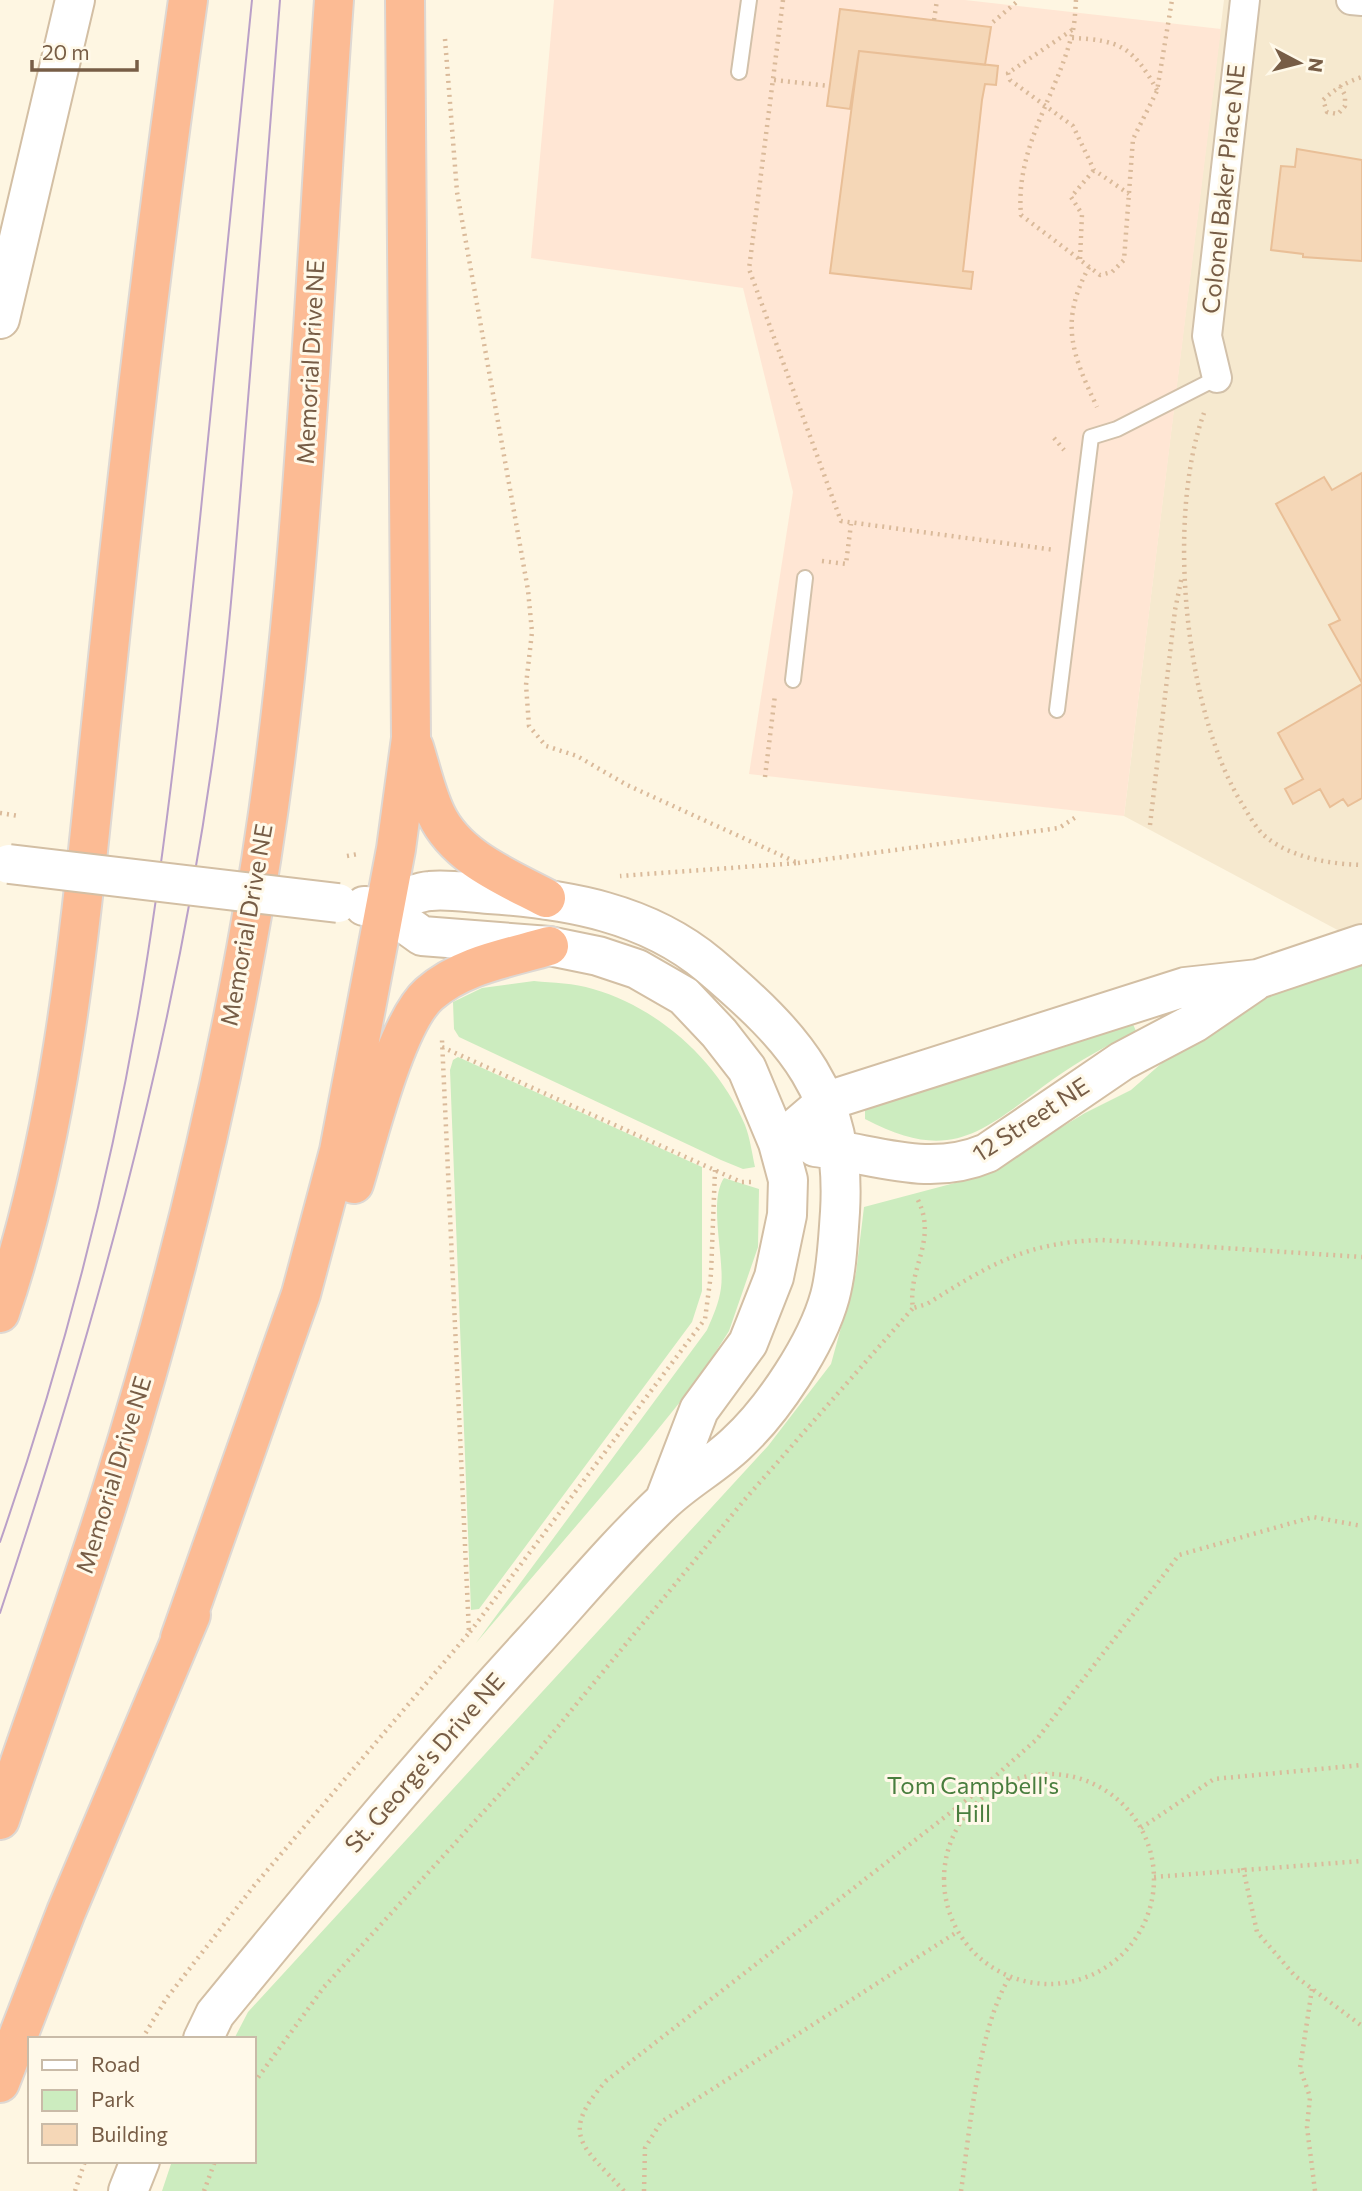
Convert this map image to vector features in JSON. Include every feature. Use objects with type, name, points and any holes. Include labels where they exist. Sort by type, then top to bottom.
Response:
[{"type":"highway","points":[[0,1313],[15,1269],[44,1146],[75,971],[167,146],[188,0]]},
{"type":"highway","name":"Memorial Drive NE","points":[[0,1820],[112,1492],[189,1214],[246,949],[278,739],[303,499],[334,0]]},
{"type":"highway","points":[[180,1638],[300,1294],[339,1152],[396,849],[411,738],[405,0]]},
{"type":"highway","points":[[411,738],[436,814],[450,838],[486,866],[546,898]]},
{"type":"highway","points":[[0,2083],[66,1912],[180,1638],[278,1430],[322,1299],[353,1187],[400,1040],[428,995],[445,984],[474,968],[549,946]]},
{"type":"street","points":[[0,319],[75,0]]},
{"type":"street","name":"Colonel Baker Place NE","points":[[1217,378],[1207,336],[1245,0]]},
{"type":"street","points":[[1351,0],[1362,1]]},
{"type":"street","name":"St. George's Drive NE","points":[[5,863],[383,908],[422,936],[549,946],[598,956],[637,969],[684,996],[719,1033],[747,1069],[778,1143],[788,1180],[787,1215],[774,1277],[748,1343],[699,1410],[664,1501]]},
{"type":"street","name":"St. George's Drive NE","points":[[204,2037],[215,2014],[354,1842],[530,1644],[664,1501],[738,1442],[776,1397],[808,1347],[830,1296],[842,1176],[839,1150],[827,1101],[800,1054],[767,1016],[701,958],[646,926],[589,905],[546,898],[427,891],[383,908]]},
{"type":"street","name":"12 Street NE","points":[[827,1101],[1185,987],[1258,979],[1362,944]]},
{"type":"street","name":"12 Street NE","points":[[778,1143],[839,1150],[930,1166],[963,1163],[987,1153],[1122,1061],[1194,1023],[1258,979]]},
{"type":"street","points":[[778,1143],[827,1101]]},
{"type":"street","points":[[128,2191],[139,2163]]},
{"type":"lane","points":[[739,72],[749,0]]},
{"type":"lane","points":[[1057,710],[1091,437],[1117,429],[1217,378]]},
{"type":"lane","points":[[793,680],[804,578]]},
{"type":"path","points":[[783,0],[749,269],[841,521],[1056,551],[1058,538]]},
{"type":"path","points":[[934,20],[937,0]]},
{"type":"path","points":[[993,22],[1019,0]]},
{"type":"path","points":[[1076,0],[1072,38],[1045,103],[1019,189],[1021,215],[1100,275],[1112,272],[1124,260],[1133,139],[1157,91],[1172,0]]},
{"type":"path","points":[[444,28],[457,192],[528,590],[532,632],[526,685],[528,726],[545,746],[577,756],[627,785],[798,863]]},
{"type":"path","points":[[1073,30],[1008,73],[1010,80],[1073,126],[1094,170],[1129,194]]},
{"type":"path","points":[[1072,38],[1106,39],[1140,60],[1157,91]]},
{"type":"path","points":[[1340,86],[1345,95],[1345,106],[1338,114],[1327,112],[1323,100],[1340,86],[1362,77]]},
{"type":"path","points":[[774,80],[830,86]]},
{"type":"path","points":[[1080,260],[1082,214],[1071,197],[1094,170]]},
{"type":"path","points":[[1089,267],[1077,288],[1070,337],[1097,407]]},
{"type":"path","points":[[1150,825],[1175,610],[1184,568],[1195,436],[1217,378]]},
{"type":"path","points":[[1054,438],[1063,449],[1065,457]]},
{"type":"path","points":[[1184,568],[1191,644],[1201,692],[1219,760],[1238,797],[1268,839],[1312,858],[1362,866]]},
{"type":"path","points":[[0,813],[19,816]]},
{"type":"path","points":[[608,874],[620,876],[798,863],[1059,828],[1076,817]]},
{"type":"path","points":[[442,1037],[469,1633]]},
{"type":"path","points":[[442,1047],[741,1182],[761,1182]]},
{"type":"path","points":[[143,2037],[166,1999],[253,1887],[469,1633],[705,1319],[711,1274],[715,1170]]},
{"type":"path","points":[[913,1308],[911,1291],[918,1272],[926,1225],[915,1196]]},
{"type":"path","points":[[256,2081],[324,1987],[528,1763],[746,1498],[913,1308],[927,1304],[1021,1252],[1060,1241],[1102,1240],[1362,1257]]},
{"type":"path","points":[[624,2191],[582,2144],[578,2123],[587,2102],[606,2081],[982,1788],[1037,1739],[1179,1555],[1313,1517],[1362,1526]]},
{"type":"path","points":[[1141,1828],[1214,1779],[1362,1765]]},
{"type":"path","points":[[1061,1774],[1094,1783],[1121,1802],[1141,1828],[1151,1852],[1154,1877],[1150,1912],[1134,1943],[1108,1967],[1077,1982],[1042,1985],[1009,1978],[979,1959],[957,1932],[945,1901],[944,1867],[952,1835],[971,1808],[997,1787],[1028,1775],[1061,1774]]},
{"type":"path","points":[[1154,1877],[1243,1868],[1362,1861]]},
{"type":"path","points":[[1243,1868],[1257,1932],[1295,1976],[1362,2026]]},
{"type":"path","points":[[644,2191],[645,2148],[661,2122],[957,1932]]},
{"type":"path","points":[[961,2191],[976,2087],[998,1995],[1009,1978]]},
{"type":"path","points":[[1312,1989],[1300,2068],[1310,2097],[1307,2127],[1315,2191]]},
{"type":"path","points":[[75,2191],[84,2163]]},
{"type":"path","points":[[205,2191],[214,2163]]},
{"type":"shaded area","points":[[554,0],[965,0],[1221,29],[1124,816],[749,774],[793,492],[743,288],[531,258]]},
{"type":"shaded area","points":[[1224,0],[1362,0],[1362,943],[1124,816]]},
{"type":"green space","name":"Tom Campbell's Hill","points":[[1362,944],[1362,2191],[162,2191],[171,2163],[256,2163],[256,2037],[235,2037],[248,2012],[768,1446],[831,1364],[856,1273],[864,1207],[981,1176],[1085,1113],[1131,1090],[1258,979]]},
{"type":"green space","points":[[534,981],[593,989],[617,998],[641,1009],[684,1040],[719,1079],[733,1102],[747,1130],[755,1167],[743,1169],[721,1160],[459,1037],[454,1029],[453,1002],[482,988]]},
{"type":"green space","points":[[1132,1022],[1136,1031],[1083,1060],[985,1127],[965,1136],[944,1140],[921,1139],[895,1133],[865,1119],[865,1109]]},
{"type":"green space","points":[[458,1057],[702,1167],[702,1291],[692,1322],[479,1609],[471,1610],[450,1070],[453,1060]]},
{"type":"green space","points":[[724,1178],[759,1189],[758,1247],[729,1331],[697,1381],[642,1449],[476,1643],[707,1330],[721,1288],[717,1201]]},
{"type":"building","points":[[840,9],[991,27],[985,65],[859,51],[850,109],[827,106]]},
{"type":"building","points":[[859,51],[998,66],[996,85],[985,84],[982,100],[963,271],[973,272],[971,289],[830,273]]},
{"type":"building","points":[[1297,149],[1362,160],[1362,261],[1303,257],[1303,254],[1271,250],[1281,166],[1295,167]]},
{"type":"building","points":[[1362,473],[1362,683],[1329,625],[1340,620],[1276,504],[1324,477],[1332,490]]},
{"type":"building","points":[[1362,684],[1362,798],[1348,806],[1343,799],[1330,807],[1320,789],[1293,804],[1285,789],[1303,779],[1278,733]]},
{"type":"tram line","points":[[0,1542],[45,1404],[84,1263],[117,1121],[144,978],[183,686],[252,0]]},
{"type":"tram line","points":[[0,1613],[66,1404],[125,1194],[175,980],[195,873],[218,724],[231,601],[280,0]]}]
